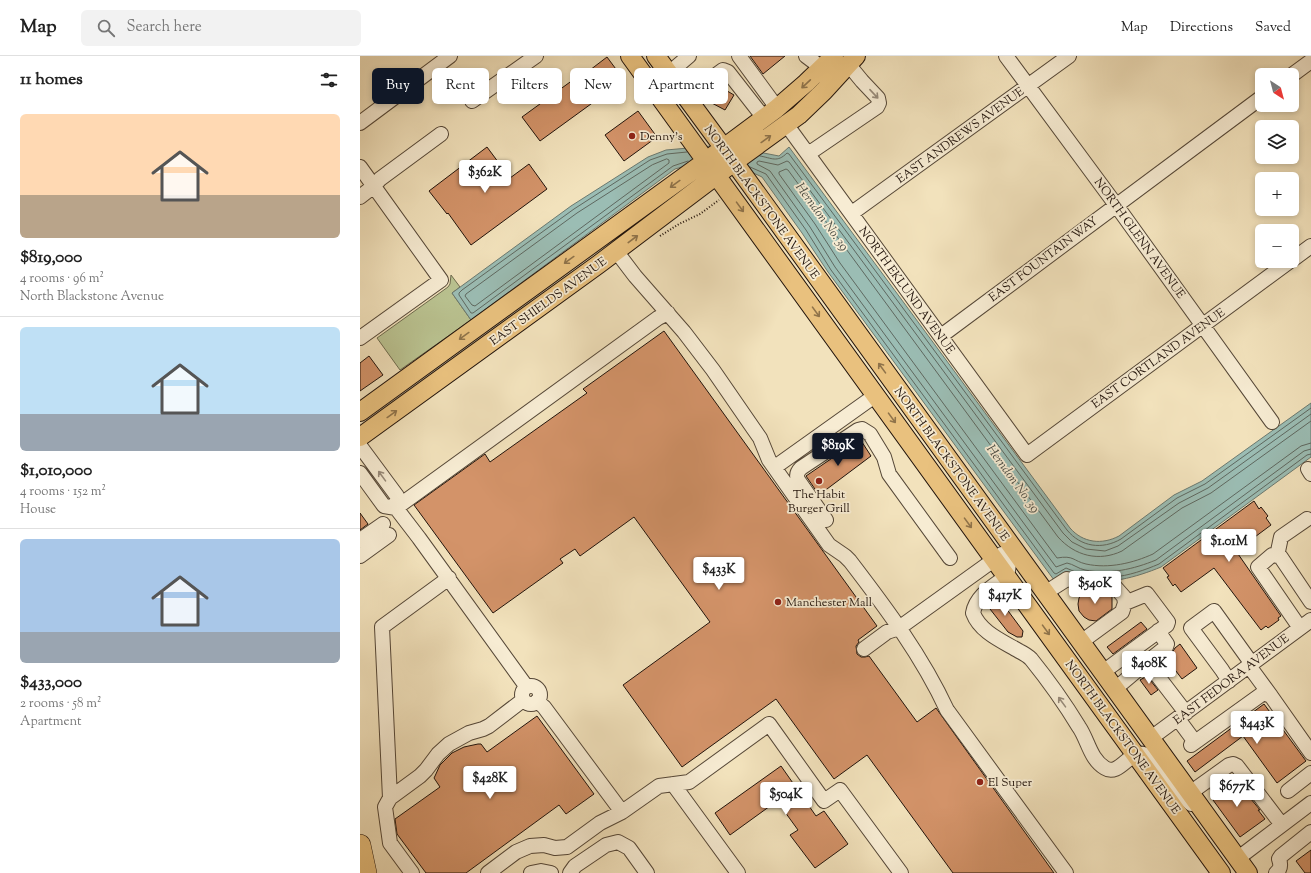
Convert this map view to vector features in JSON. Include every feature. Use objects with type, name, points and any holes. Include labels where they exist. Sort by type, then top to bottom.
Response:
[{"type":"highway","points":[[360,845],[366,873]]},
{"type":"main road","name":"NORTH BLACKSTONE AVENUE","points":[[630,56],[1221,873]]},
{"type":"main road","name":"NORTH BLACKSTONE AVENUE","points":[[656,56],[664,68]]},
{"type":"main road","points":[[729,155],[771,113],[806,83],[840,61]]},
{"type":"main road","points":[[729,155],[786,124],[804,110],[840,61]]},
{"type":"main road","name":"NORTH BLACKSTONE AVENUE","points":[[691,104],[1248,873]]},
{"type":"main road","name":"EAST SHIELDS AVENUE","points":[[360,412],[729,155]]},
{"type":"main road","name":"EAST SHIELDS AVENUE","points":[[360,437],[616,251],[712,168]]},
{"type":"main road","points":[[1070,663],[1108,701],[1135,736],[1146,740],[1151,738]]},
{"type":"main road","points":[[1157,784],[1194,819],[1222,855],[1230,860],[1237,859]]},
{"type":"street","points":[[360,123],[450,56]]},
{"type":"street","points":[[489,89],[536,56]]},
{"type":"street","points":[[674,68],[689,56]]},
{"type":"street","points":[[739,56],[771,113]]},
{"type":"street","points":[[806,56],[840,61],[878,98],[879,103],[877,107],[808,154]]},
{"type":"street","name":"NORTH GLENN AVENUE","points":[[1006,56],[1116,205],[1272,422]]},
{"type":"street","name":"EAST ANDREWS AVENUE","points":[[852,213],[1069,56]]},
{"type":"street","points":[[1299,70],[1311,61]]},
{"type":"street","points":[[728,72],[771,113]]},
{"type":"street","name":"EAST FOUNTAIN WAY","points":[[941,336],[1255,102]]},
{"type":"street","name":"NORTH EKLUND AVENUE","points":[[786,124],[1027,455]]},
{"type":"street","points":[[360,197],[374,186],[380,178],[441,134]]},
{"type":"street","points":[[360,167],[441,280],[360,338]]},
{"type":"street","name":"EAST CORTLAND AVENUE","points":[[1299,254],[1311,246]]},
{"type":"street","points":[[616,251],[698,351],[753,428],[769,460],[830,545],[850,561],[899,628],[916,652],[936,686],[947,710],[1066,873]]},
{"type":"street","name":"EAST CORTLAND AVENUE","points":[[1027,455],[1280,268]]},
{"type":"street","points":[[360,473],[384,506],[396,508],[668,313]]},
{"type":"street","points":[[775,467],[876,395]]},
{"type":"street","points":[[826,520],[796,477],[801,468],[858,430],[862,429],[870,434],[884,456],[889,474],[950,558]]},
{"type":"street","points":[[360,446],[397,496],[396,508],[449,578],[526,686],[534,686],[539,690],[540,696],[490,726],[469,733],[449,744],[438,754],[420,776],[390,798],[385,807],[390,843],[412,873]]},
{"type":"street","points":[[1277,556],[1281,537],[1307,519]]},
{"type":"street","points":[[360,540],[386,529],[360,556]]},
{"type":"street","points":[[864,649],[887,632],[899,628],[1012,547]]},
{"type":"street","points":[[1012,547],[1007,576],[976,602],[973,613],[978,623],[989,633],[1030,657],[1084,734],[1094,757],[1100,765],[1107,769],[1115,769],[1135,754],[1142,753],[1150,757],[1177,790],[1217,830]]},
{"type":"street","points":[[1306,624],[1258,566],[1272,556],[1280,556],[1311,602]]},
{"type":"street","points":[[390,798],[382,627],[449,578]]},
{"type":"street","points":[[1045,593],[1067,579],[1091,584],[1110,584],[1124,597],[1125,603],[1122,612],[1081,642]]},
{"type":"street","points":[[1103,672],[1167,625],[1168,622],[1146,594],[1125,603]]},
{"type":"street","points":[[1229,681],[1191,628],[1214,611],[1270,696],[1311,753]]},
{"type":"street","name":"EAST FEDORA AVENUE","points":[[1151,738],[1306,624]]},
{"type":"street","points":[[1115,688],[1166,647],[1167,644],[1158,631]]},
{"type":"street","points":[[1147,662],[1182,716],[1193,743],[1262,694],[1270,696]]},
{"type":"street","points":[[530,701],[544,706],[622,812]]},
{"type":"street","points":[[488,873],[516,852],[530,846],[555,848],[566,847],[600,823],[622,812],[659,786],[689,782],[769,724],[824,801],[840,790],[901,873]]},
{"type":"street","points":[[1190,793],[1229,765],[1233,764],[1237,766],[1282,825]]},
{"type":"street","points":[[1288,791],[1311,773]]},
{"type":"street","points":[[673,784],[738,873]]},
{"type":"street","points":[[1237,859],[1311,804]]},
{"type":"street","points":[[1276,873],[1281,865],[1279,859],[1281,856],[1311,833],[1297,814]]},
{"type":"street","points":[[1266,837],[1281,856]]},
{"type":"street","points":[[570,873],[575,866],[606,844],[618,842],[629,848],[647,873]]},
{"type":"street","points":[[531,873],[541,871],[551,873]]},
{"type":"path","points":[[660,236],[679,224],[700,214],[720,200]]},
{"type":"green space","points":[[451,275],[460,287],[452,293],[471,320],[400,370],[377,338],[448,287],[450,284]]},
{"type":"water","name":"Herndon No. 39","points":[[722,145],[779,156],[789,147],[1070,528],[1081,537],[1093,541],[1106,541],[1119,536],[1174,495],[1202,481],[1311,403],[1311,457],[1161,567],[1132,577],[1111,581],[1090,581],[1080,579],[1066,572],[1054,580],[828,272],[762,177],[745,169],[689,165],[675,169],[471,320],[452,293],[571,206],[648,157],[666,150]]},
{"type":"building","points":[[750,56],[785,56],[763,74]]},
{"type":"building","points":[[607,57],[615,68],[593,68]]},
{"type":"building","points":[[570,82],[570,104],[591,104],[540,141],[522,117],[540,104],[562,104],[562,88]]},
{"type":"building","points":[[728,91],[734,95],[725,110],[714,104],[728,104]]},
{"type":"building","points":[[638,111],[657,137],[624,161],[605,135]]},
{"type":"building","points":[[487,147],[510,178],[529,164],[547,189],[471,245],[448,213],[447,214],[429,191]]},
{"type":"building","name":"Manchester Mall","points":[[664,331],[877,626],[858,640],[859,642],[856,646],[857,654],[861,657],[869,656],[917,722],[936,708],[1054,873],[953,873],[867,755],[834,779],[776,699],[682,767],[623,685],[710,622],[634,517],[580,556],[575,549],[560,559],[563,563],[493,613],[414,505],[485,454],[490,462],[587,393],[583,389]]},
{"type":"building","points":[[369,356],[383,375],[360,391],[360,363]]},
{"type":"building","points":[[860,439],[871,456],[819,495],[806,476]]},
{"type":"building","points":[[1254,501],[1259,509],[1261,507],[1268,516],[1266,518],[1271,525],[1236,551],[1281,616],[1278,618],[1279,620],[1268,628],[1266,626],[1261,630],[1214,568],[1181,592],[1175,584],[1173,586],[1167,577],[1169,576],[1163,568]]},
{"type":"building","points":[[360,513],[368,524],[360,530]]},
{"type":"building","points":[[1084,591],[1107,592],[1112,597],[1112,609],[1096,621],[1089,620],[1084,617],[1079,611],[1078,604],[1079,598]]},
{"type":"building","points":[[993,597],[1000,600],[1023,631],[1022,637],[1017,637],[1008,632],[990,609],[988,602]]},
{"type":"building","points":[[1141,622],[1147,629],[1113,654],[1107,647]]},
{"type":"building","points":[[1180,644],[1197,668],[1182,679],[1166,658]]},
{"type":"building","points":[[1147,676],[1158,690],[1151,695],[1140,680]]},
{"type":"building","points":[[1264,704],[1306,761],[1277,783],[1243,736],[1195,772],[1187,761]]},
{"type":"building","points":[[537,716],[594,794],[566,814],[559,805],[466,873],[426,873],[397,834],[395,819],[440,787],[434,778],[440,765],[452,753],[464,747],[478,744],[481,744],[487,752]]},
{"type":"building","points":[[781,766],[816,816],[824,811],[848,844],[815,868],[790,835],[798,830],[777,801],[730,835],[715,813]]},
{"type":"building","points":[[1221,781],[1227,789],[1237,782],[1260,810],[1258,810],[1265,819],[1240,837],[1213,800],[1216,798],[1210,789]]},
{"type":"building","points":[[1311,850],[1311,873],[1305,873],[1296,861]]},
{"type":"place","name":"Denny's","points":[[632,136]]},
{"type":"place","name":"The Habit Burger Grill","points":[[819,481]]},
{"type":"place","name":"Manchester Mall","points":[[778,602]]},
{"type":"place","name":"El Super","points":[[980,782]]}]
